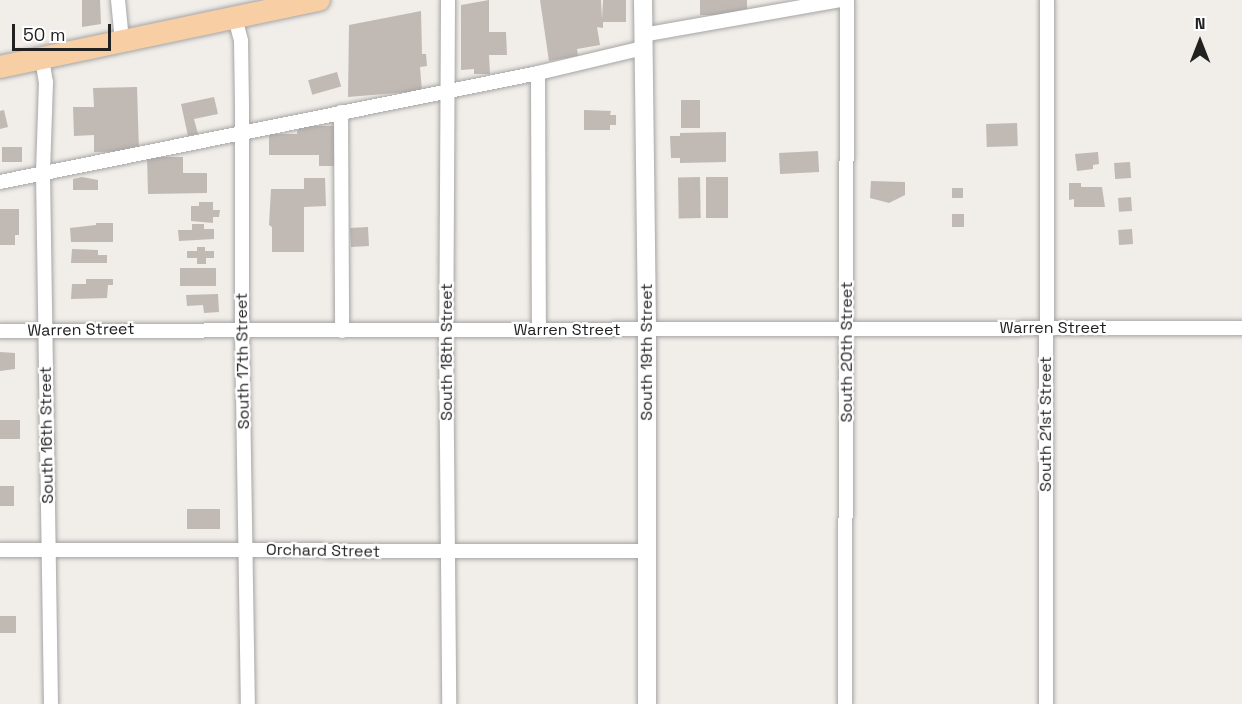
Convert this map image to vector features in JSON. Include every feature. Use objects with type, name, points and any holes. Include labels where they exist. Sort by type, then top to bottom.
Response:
[{"type":"main road","points":[[0,67],[319,0]]},
{"type":"street","points":[[118,0],[118,23],[122,41]]},
{"type":"street","name":"South 18th Street","points":[[448,0],[446,330],[449,704]]},
{"type":"street","name":"South 19th Street","points":[[643,0],[647,330],[647,704]]},
{"type":"street","points":[[0,182],[538,73],[643,42],[844,0]]},
{"type":"street","name":"South 20th Street","points":[[844,0],[847,329],[845,704]]},
{"type":"street","name":"South 21st Street","points":[[1046,704],[1047,0]]},
{"type":"street","name":"South 17th Street","points":[[235,18],[241,41],[243,133],[242,330],[248,704]]},
{"type":"street","name":"South 16th Street","points":[[42,58],[46,82],[43,173],[51,704]]},
{"type":"street","points":[[538,73],[539,330]]},
{"type":"street","points":[[341,112],[342,330]]},
{"type":"street","name":"Warren Street","points":[[0,331],[1242,328]]},
{"type":"street","name":"Orchard Street","points":[[0,550],[646,550]]},
{"type":"building","points":[[82,0],[100,0],[101,24],[82,27]]},
{"type":"building","points":[[489,0],[489,32],[506,32],[507,55],[489,55],[490,74],[474,74],[474,69],[461,70],[461,5]]},
{"type":"building","points":[[540,0],[601,0],[602,19],[603,0],[626,0],[626,22],[603,22],[603,28],[597,27],[600,45],[577,49],[578,56],[549,61]]},
{"type":"building","points":[[700,0],[747,0],[747,15],[700,15]]},
{"type":"building","points":[[421,11],[422,54],[426,54],[427,66],[420,67],[422,91],[409,96],[408,92],[348,97],[349,25]]},
{"type":"building","points":[[337,72],[341,86],[312,95],[308,80]]},
{"type":"building","points":[[137,87],[139,151],[94,152],[94,135],[74,136],[73,107],[94,107],[93,88]]},
{"type":"building","points":[[214,97],[218,114],[194,119],[198,134],[188,136],[181,104]]},
{"type":"building","points":[[681,100],[700,100],[700,128],[681,128]]},
{"type":"building","points":[[4,110],[8,127],[0,129],[0,111]]},
{"type":"building","points":[[584,110],[611,111],[610,115],[616,115],[616,125],[610,125],[610,130],[584,130]]},
{"type":"building","points":[[1017,123],[1018,146],[987,147],[986,124]]},
{"type":"building","points":[[298,126],[335,126],[335,166],[319,166],[319,155],[269,155],[269,134],[297,134]]},
{"type":"building","points":[[726,132],[726,162],[680,163],[680,158],[671,158],[670,136],[680,136],[680,133]]},
{"type":"building","points":[[2,147],[22,147],[22,162],[2,162]]},
{"type":"building","points":[[818,151],[819,172],[780,174],[779,153]]},
{"type":"building","points":[[1098,152],[1099,164],[1093,165],[1093,169],[1077,171],[1075,154]]},
{"type":"building","points":[[147,157],[183,157],[183,173],[207,173],[207,193],[148,194]]},
{"type":"building","points":[[1130,162],[1131,178],[1115,179],[1114,163]]},
{"type":"building","points":[[82,177],[98,180],[98,190],[73,190],[73,179]]},
{"type":"building","points":[[678,177],[700,177],[701,218],[679,218]]},
{"type":"building","points":[[706,177],[728,177],[728,218],[706,218]]},
{"type":"building","points":[[304,178],[325,178],[326,206],[304,207],[304,252],[272,252],[272,227],[269,225],[271,189],[304,189]]},
{"type":"building","points":[[871,181],[905,182],[905,195],[889,203],[870,198]]},
{"type":"building","points":[[1069,183],[1081,183],[1081,187],[1102,187],[1105,207],[1074,207],[1074,199],[1069,200]]},
{"type":"building","points":[[952,188],[963,188],[963,198],[952,198]]},
{"type":"building","points":[[1131,197],[1132,211],[1119,212],[1118,198]]},
{"type":"building","points":[[199,202],[213,202],[213,210],[220,210],[219,217],[213,217],[213,223],[191,221],[191,206],[199,206]]},
{"type":"building","points":[[0,209],[19,209],[19,235],[15,235],[15,245],[0,245]]},
{"type":"building","points":[[952,214],[964,214],[964,227],[952,227]]},
{"type":"building","points":[[96,223],[113,223],[113,242],[71,242],[70,228],[96,225]]},
{"type":"building","points":[[192,224],[204,224],[204,229],[214,229],[214,239],[179,241],[178,230],[192,230]]},
{"type":"building","points":[[368,227],[369,246],[351,247],[350,228]]},
{"type":"building","points":[[1132,229],[1133,244],[1119,245],[1118,230]]},
{"type":"building","points":[[197,247],[205,247],[205,251],[214,251],[214,258],[206,258],[206,264],[197,264],[197,258],[187,258],[187,251],[197,251]]},
{"type":"building","points":[[72,249],[98,250],[98,255],[107,255],[107,263],[71,263]]},
{"type":"building","points":[[180,268],[216,268],[216,286],[180,286]]},
{"type":"building","points":[[86,279],[113,279],[113,285],[108,285],[107,298],[71,299],[72,284],[86,284]]},
{"type":"building","points":[[218,294],[219,312],[204,313],[203,305],[187,306],[186,295]]},
{"type":"building","points":[[0,352],[15,353],[15,369],[0,371]]},
{"type":"building","points":[[0,420],[20,420],[20,439],[0,439]]},
{"type":"building","points":[[0,486],[14,486],[14,506],[0,506]]},
{"type":"building","points":[[187,509],[220,509],[220,529],[187,529]]},
{"type":"building","points":[[0,616],[16,616],[16,633],[0,633]]}]
